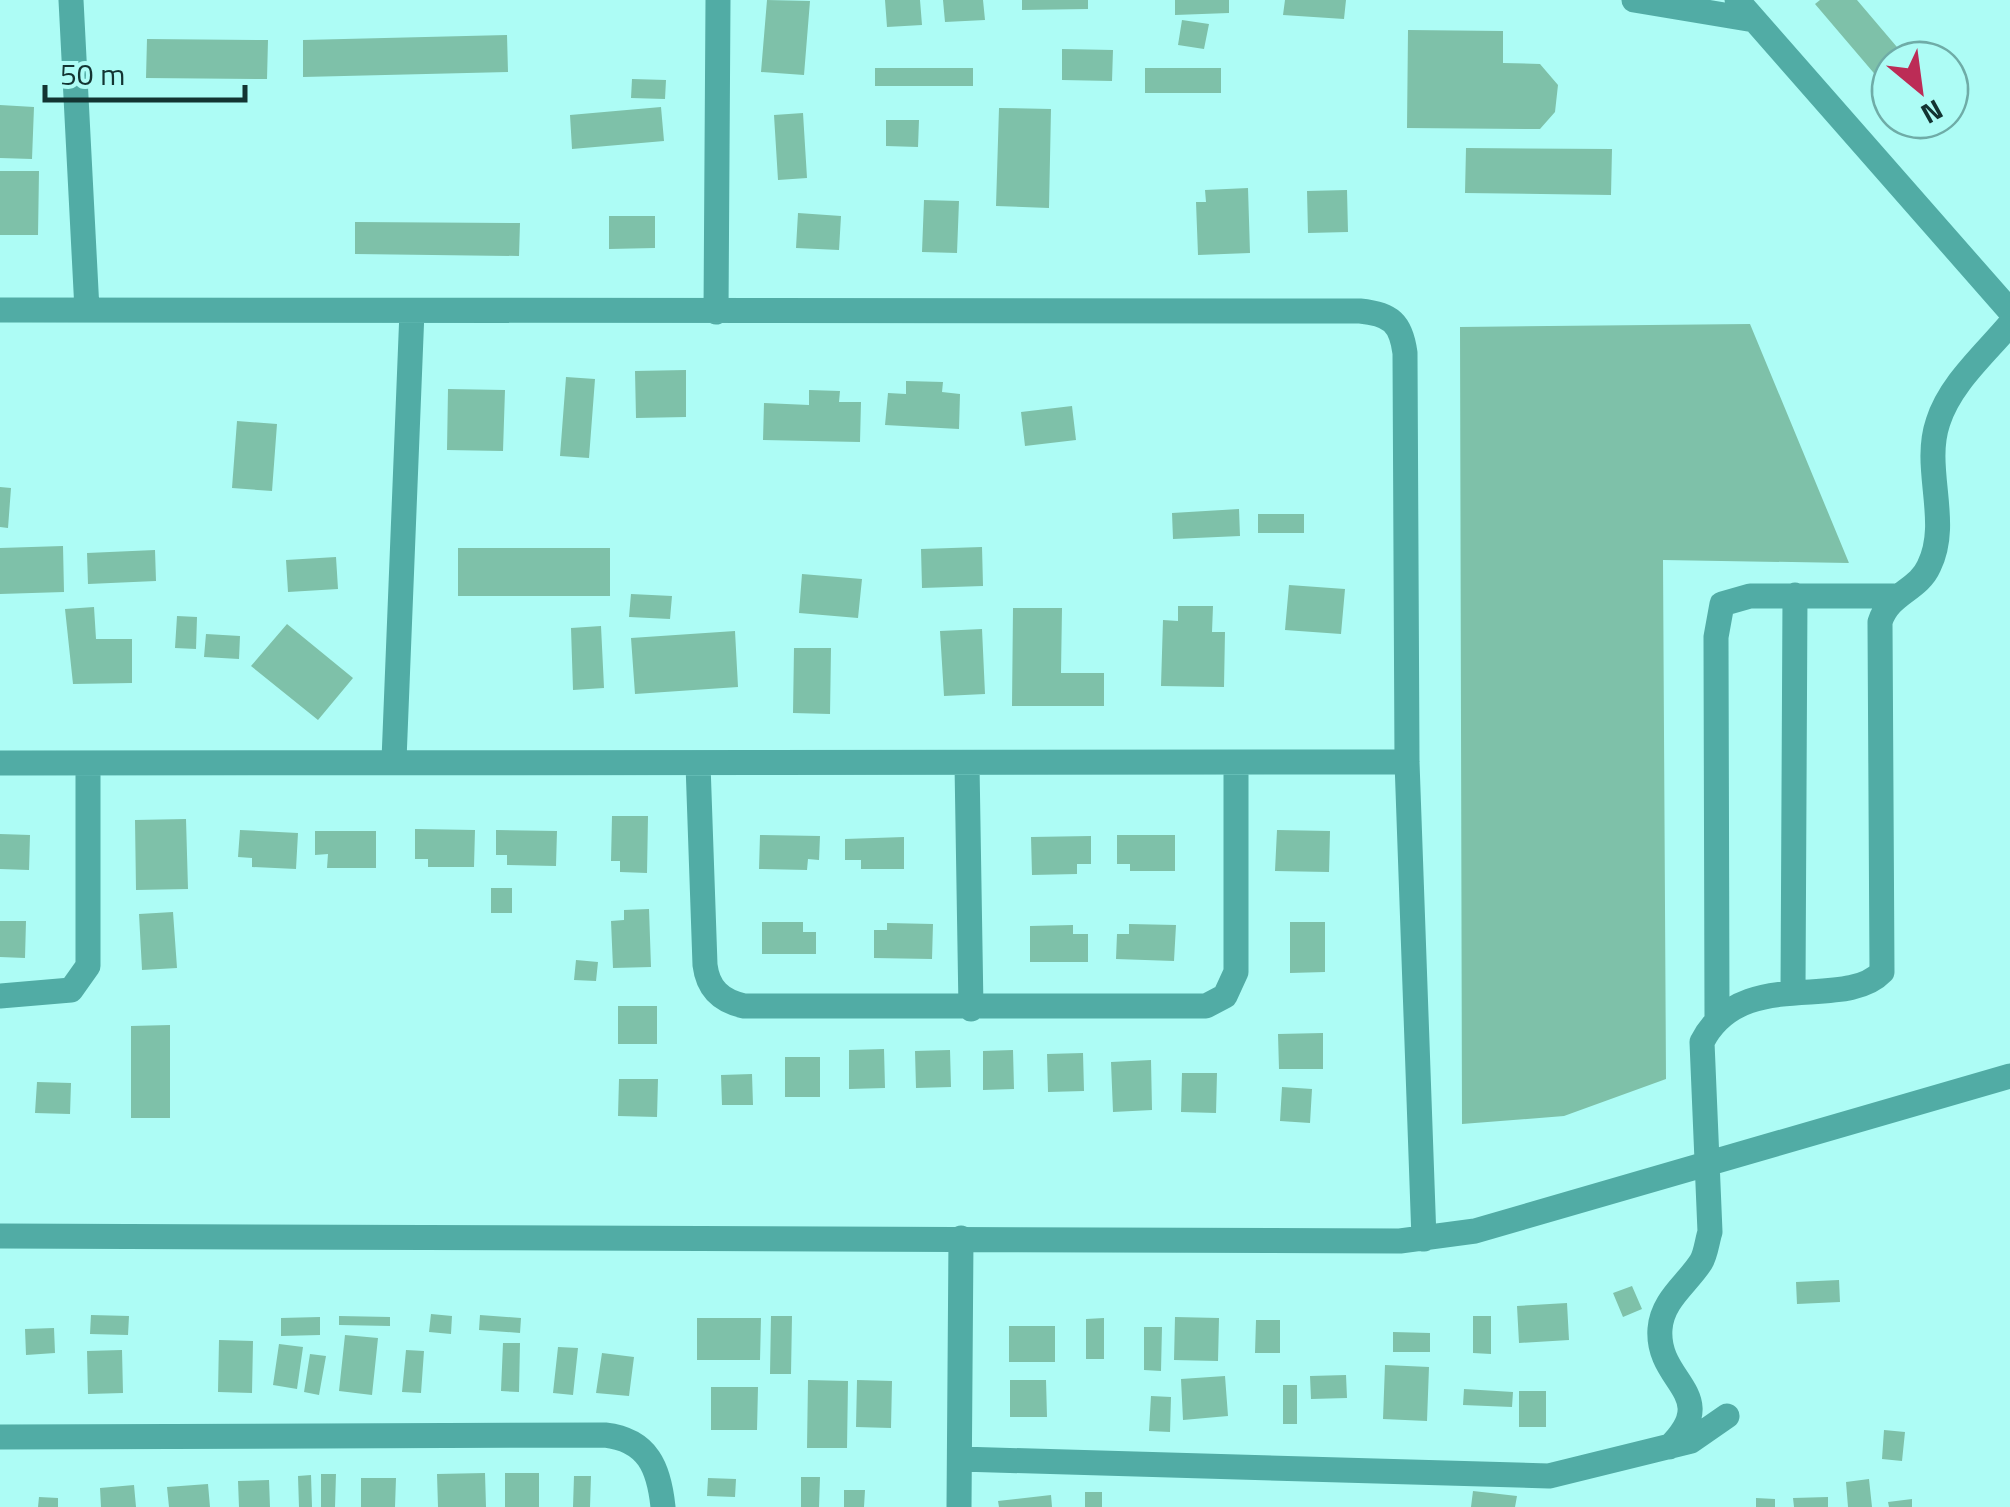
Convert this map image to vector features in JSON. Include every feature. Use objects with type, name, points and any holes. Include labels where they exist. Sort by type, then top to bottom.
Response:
[{"type":"street","points":[[72,0],[87,310]]},
{"type":"street","points":[[716,312],[718,0]]},
{"type":"street","points":[[1634,0],[1754,20]]},
{"type":"street","points":[[1736,0],[2010,311]]},
{"type":"street","points":[[0,310],[1360,310],[1390,316],[1399,326],[1405,353],[1407,762],[1424,1239]]},
{"type":"street","points":[[394,760],[412,311]]},
{"type":"street","points":[[1668,1447],[1684,1432],[1692,1409],[1662,1353],[1660,1328],[1666,1307],[1703,1260],[1710,1232],[1702,1042],[1717,1019],[1736,1006],[1794,992],[1869,983],[1884,965],[1877,649],[1880,622],[1894,596],[1928,570],[1939,534],[1936,426],[1950,394],[2010,324]]},
{"type":"street","points":[[1717,1019],[1717,618],[1722,604],[1734,598],[1796,595],[1894,596]]},
{"type":"street","points":[[1794,992],[1796,595]]},
{"type":"street","points":[[0,763],[1407,762]]},
{"type":"street","points":[[698,764],[705,966],[708,982],[719,996],[744,1006],[971,1008],[1206,1006],[1225,996],[1236,972],[1236,763]]},
{"type":"street","points":[[0,996],[71,990],[88,966],[88,764]]},
{"type":"street","points":[[967,764],[971,1008]]},
{"type":"street","points":[[0,1236],[1369,1243],[1424,1239],[1475,1232],[2010,1076]]},
{"type":"street","points":[[960,1507],[961,1238]]},
{"type":"street","points":[[960,1459],[1505,1478],[1549,1476],[1601,1467],[1691,1441],[1727,1416]]},
{"type":"street","points":[[0,1437],[605,1434],[632,1440],[650,1456],[663,1507]]},
{"type":"building","points":[[767,0],[810,1],[804,75],[761,72]]},
{"type":"building","points":[[885,0],[920,0],[922,25],[887,27]]},
{"type":"building","points":[[943,0],[983,0],[985,20],[945,22]]},
{"type":"building","points":[[1022,0],[1088,0],[1088,9],[1022,10]]},
{"type":"building","points":[[1175,0],[1229,0],[1229,13],[1175,15]]},
{"type":"building","points":[[1285,0],[1346,0],[1344,19],[1283,15]]},
{"type":"building","points":[[1820,0],[1857,0],[1891,40],[1870,40],[1870,69],[1815,4]]},
{"type":"building","points":[[1182,20],[1209,24],[1204,49],[1178,45]]},
{"type":"building","points":[[1408,30],[1503,31],[1503,63],[1540,64],[1558,85],[1555,112],[1540,129],[1407,128]]},
{"type":"building","points":[[507,35],[508,72],[303,77],[303,40]]},
{"type":"building","points":[[147,39],[268,40],[267,79],[146,78]]},
{"type":"building","points":[[1062,49],[1113,50],[1112,81],[1062,80]]},
{"type":"building","points":[[875,68],[973,68],[973,86],[875,86]]},
{"type":"building","points":[[1145,68],[1221,68],[1221,93],[1145,93]]},
{"type":"building","points":[[632,79],[666,80],[665,99],[631,98]]},
{"type":"building","points":[[0,105],[34,107],[32,159],[0,158]]},
{"type":"building","points":[[661,107],[664,141],[572,149],[570,115]]},
{"type":"building","points":[[999,108],[1051,109],[1049,208],[996,206]]},
{"type":"building","points":[[803,113],[807,178],[778,180],[774,115]]},
{"type":"building","points":[[886,120],[919,120],[918,147],[886,146]]},
{"type":"building","points":[[1466,148],[1612,149],[1611,195],[1465,193]]},
{"type":"building","points":[[0,171],[39,171],[38,235],[0,235]]},
{"type":"building","points":[[1248,188],[1250,253],[1198,255],[1196,202],[1206,202],[1205,190]]},
{"type":"building","points":[[1347,190],[1348,232],[1308,233],[1307,191]]},
{"type":"building","points":[[924,200],[959,201],[957,253],[922,252]]},
{"type":"building","points":[[798,213],[841,216],[839,250],[796,248]]},
{"type":"building","points":[[609,216],[655,216],[655,248],[609,249]]},
{"type":"building","points":[[355,222],[520,223],[519,256],[355,254]]},
{"type":"building","points":[[1750,324],[1849,563],[1663,560],[1666,1079],[1564,1116],[1462,1124],[1460,327]]},
{"type":"building","points":[[686,370],[686,417],[636,418],[635,371]]},
{"type":"building","points":[[566,377],[595,379],[589,458],[560,456]]},
{"type":"building","points":[[906,381],[943,382],[942,392],[960,394],[959,429],[885,425],[888,393],[906,394]]},
{"type":"building","points":[[448,389],[505,390],[503,451],[447,450]]},
{"type":"building","points":[[809,390],[840,391],[839,402],[861,402],[860,442],[763,440],[764,403],[809,405]]},
{"type":"building","points":[[1072,406],[1076,440],[1025,446],[1021,412]]},
{"type":"building","points":[[237,421],[277,424],[272,491],[232,488]]},
{"type":"building","points":[[0,487],[11,488],[8,528],[0,527]]},
{"type":"building","points":[[1239,509],[1240,536],[1173,539],[1172,513]]},
{"type":"building","points":[[1258,514],[1304,514],[1304,533],[1258,533]]},
{"type":"building","points":[[63,546],[64,592],[0,594],[0,548]]},
{"type":"building","points":[[982,547],[983,586],[922,588],[921,549]]},
{"type":"building","points":[[458,548],[610,548],[610,596],[458,596]]},
{"type":"building","points":[[155,550],[156,581],[88,584],[87,553]]},
{"type":"building","points":[[336,557],[338,589],[288,592],[286,560]]},
{"type":"building","points":[[802,574],[862,579],[858,618],[799,613]]},
{"type":"building","points":[[1289,585],[1345,589],[1341,634],[1285,630]]},
{"type":"building","points":[[631,594],[672,596],[670,619],[629,617]]},
{"type":"building","points":[[1178,606],[1213,606],[1212,632],[1225,632],[1224,687],[1161,686],[1163,620],[1178,621]]},
{"type":"building","points":[[94,607],[96,639],[132,639],[132,683],[73,684],[65,609]]},
{"type":"building","points":[[1013,608],[1062,608],[1061,673],[1104,673],[1104,706],[1012,706]]},
{"type":"building","points":[[177,616],[197,617],[196,649],[175,648]]},
{"type":"building","points":[[287,624],[353,678],[318,720],[251,666]]},
{"type":"building","points":[[601,626],[604,688],[573,690],[571,628]]},
{"type":"building","points":[[982,629],[985,694],[944,696],[940,631]]},
{"type":"building","points":[[735,631],[738,687],[635,694],[631,638]]},
{"type":"building","points":[[206,634],[240,636],[239,659],[204,657]]},
{"type":"building","points":[[794,648],[831,648],[830,714],[793,713]]},
{"type":"building","points":[[612,816],[648,816],[647,873],[620,872],[620,861],[611,861]]},
{"type":"building","points":[[186,819],[188,889],[136,890],[135,820]]},
{"type":"building","points":[[415,829],[475,830],[474,867],[428,867],[428,859],[415,859]]},
{"type":"building","points":[[240,830],[298,833],[296,869],[252,867],[252,858],[238,857]]},
{"type":"building","points":[[496,830],[557,831],[556,866],[507,865],[507,855],[496,855]]},
{"type":"building","points":[[1277,830],[1330,831],[1329,872],[1275,871]]},
{"type":"building","points":[[315,831],[376,831],[376,868],[327,868],[328,854],[315,855]]},
{"type":"building","points":[[0,834],[30,835],[29,870],[0,869]]},
{"type":"building","points":[[760,835],[820,836],[819,860],[808,859],[807,870],[759,869]]},
{"type":"building","points":[[1117,835],[1175,835],[1175,871],[1130,871],[1130,864],[1117,864]]},
{"type":"building","points":[[1091,836],[1091,864],[1077,864],[1077,874],[1032,875],[1031,837]]},
{"type":"building","points":[[904,837],[904,869],[861,869],[861,860],[845,860],[845,839]]},
{"type":"building","points":[[491,888],[512,888],[512,913],[491,913]]},
{"type":"building","points":[[649,909],[651,967],[613,968],[611,921],[624,920],[624,910]]},
{"type":"building","points":[[173,912],[177,968],[142,970],[139,914]]},
{"type":"building","points":[[0,921],[26,921],[25,958],[0,957]]},
{"type":"building","points":[[762,922],[803,922],[803,932],[816,932],[816,954],[762,954]]},
{"type":"building","points":[[1290,922],[1325,922],[1325,972],[1290,973]]},
{"type":"building","points":[[887,923],[933,924],[932,959],[874,958],[874,930],[887,930]]},
{"type":"building","points":[[1129,924],[1176,925],[1174,961],[1116,959],[1117,934],[1129,934]]},
{"type":"building","points":[[1073,925],[1073,934],[1088,934],[1088,962],[1030,962],[1030,926]]},
{"type":"building","points":[[576,960],[598,962],[596,981],[574,980]]},
{"type":"building","points":[[618,1006],[657,1006],[657,1044],[618,1044]]},
{"type":"building","points":[[170,1025],[170,1118],[131,1118],[131,1026]]},
{"type":"building","points":[[1323,1033],[1323,1069],[1279,1069],[1278,1034]]},
{"type":"building","points":[[884,1049],[885,1088],[849,1089],[849,1050]]},
{"type":"building","points":[[950,1050],[951,1087],[916,1088],[915,1051]]},
{"type":"building","points":[[1013,1050],[1014,1089],[983,1090],[983,1051]]},
{"type":"building","points":[[1083,1053],[1084,1091],[1048,1092],[1047,1054]]},
{"type":"building","points":[[785,1057],[820,1057],[820,1097],[785,1097]]},
{"type":"building","points":[[1151,1060],[1152,1110],[1113,1112],[1111,1062]]},
{"type":"building","points":[[1182,1073],[1217,1073],[1216,1113],[1181,1112]]},
{"type":"building","points":[[752,1074],[753,1105],[722,1105],[721,1075]]},
{"type":"building","points":[[619,1079],[658,1079],[657,1117],[618,1116]]},
{"type":"building","points":[[37,1082],[71,1083],[70,1114],[35,1113]]},
{"type":"building","points":[[1282,1087],[1312,1089],[1310,1123],[1280,1121]]},
{"type":"building","points":[[1839,1280],[1840,1302],[1797,1304],[1796,1282]]},
{"type":"building","points":[[1632,1286],[1642,1309],[1623,1317],[1613,1293]]},
{"type":"building","points":[[1567,1303],[1569,1340],[1519,1343],[1517,1306]]},
{"type":"building","points":[[431,1314],[452,1316],[451,1334],[429,1332]]},
{"type":"building","points":[[91,1315],[129,1316],[128,1335],[90,1334]]},
{"type":"building","points":[[480,1315],[521,1318],[520,1333],[479,1330]]},
{"type":"building","points":[[339,1316],[390,1317],[390,1326],[339,1325]]},
{"type":"building","points":[[771,1316],[792,1316],[791,1374],[770,1374]]},
{"type":"building","points":[[1473,1316],[1491,1316],[1491,1354],[1473,1353]]},
{"type":"building","points":[[320,1317],[320,1335],[281,1336],[281,1318]]},
{"type":"building","points":[[1175,1317],[1219,1318],[1218,1361],[1174,1360]]},
{"type":"building","points":[[697,1318],[761,1318],[760,1360],[697,1360]]},
{"type":"building","points":[[1104,1318],[1104,1359],[1086,1359],[1086,1319]]},
{"type":"building","points":[[1256,1320],[1280,1320],[1280,1353],[1255,1353]]},
{"type":"building","points":[[1009,1326],[1055,1326],[1055,1362],[1009,1362]]},
{"type":"building","points":[[1144,1327],[1162,1327],[1161,1371],[1144,1370]]},
{"type":"building","points":[[54,1328],[55,1353],[26,1355],[25,1329]]},
{"type":"building","points":[[1393,1332],[1430,1333],[1430,1352],[1393,1352]]},
{"type":"building","points":[[345,1335],[378,1338],[372,1395],[339,1391]]},
{"type":"building","points":[[219,1340],[253,1341],[252,1393],[218,1392]]},
{"type":"building","points":[[503,1343],[520,1343],[519,1392],[501,1391]]},
{"type":"building","points":[[279,1344],[303,1347],[297,1389],[273,1385]]},
{"type":"building","points":[[558,1347],[578,1348],[573,1395],[553,1393]]},
{"type":"building","points":[[122,1350],[123,1393],[88,1394],[87,1351]]},
{"type":"building","points":[[406,1350],[424,1351],[421,1393],[402,1392]]},
{"type":"building","points":[[602,1353],[634,1357],[629,1396],[596,1393]]},
{"type":"building","points":[[310,1354],[326,1356],[319,1395],[304,1392]]},
{"type":"building","points":[[1385,1365],[1429,1367],[1427,1421],[1383,1419]]},
{"type":"building","points":[[1346,1375],[1347,1398],[1311,1399],[1310,1376]]},
{"type":"building","points":[[1225,1376],[1228,1416],[1183,1420],[1181,1379]]},
{"type":"building","points":[[808,1380],[848,1381],[847,1448],[807,1448]]},
{"type":"building","points":[[857,1380],[892,1381],[891,1428],[856,1427]]},
{"type":"building","points":[[1010,1380],[1046,1380],[1047,1417],[1010,1417]]},
{"type":"building","points":[[1283,1385],[1297,1385],[1297,1424],[1283,1424]]},
{"type":"building","points":[[711,1387],[758,1387],[757,1430],[711,1430]]},
{"type":"building","points":[[1464,1389],[1513,1392],[1512,1407],[1463,1405]]},
{"type":"building","points":[[1519,1391],[1546,1391],[1546,1427],[1519,1427]]},
{"type":"building","points":[[1151,1396],[1171,1397],[1170,1432],[1149,1431]]},
{"type":"building","points":[[1884,1430],[1905,1432],[1902,1461],[1882,1459]]},
{"type":"building","points":[[485,1473],[486,1507],[438,1507],[437,1474]]},
{"type":"building","points":[[505,1473],[539,1473],[539,1507],[505,1507]]},
{"type":"building","points":[[321,1474],[336,1474],[335,1507],[321,1507]]},
{"type":"building","points":[[311,1475],[312,1507],[299,1507],[298,1476]]},
{"type":"building","points":[[574,1476],[591,1476],[590,1507],[573,1507]]},
{"type":"building","points":[[801,1477],[820,1477],[819,1507],[801,1507]]},
{"type":"building","points":[[361,1478],[396,1478],[395,1507],[361,1507]]},
{"type":"building","points":[[708,1478],[736,1479],[735,1497],[707,1496]]},
{"type":"building","points":[[1869,1479],[1872,1507],[1848,1507],[1846,1482]]},
{"type":"building","points":[[269,1480],[270,1507],[239,1507],[238,1481]]},
{"type":"building","points":[[208,1484],[210,1507],[169,1507],[167,1487]]},
{"type":"building","points":[[134,1485],[136,1507],[101,1507],[100,1488]]},
{"type":"building","points":[[844,1490],[865,1490],[864,1507],[844,1507]]},
{"type":"building","points":[[1473,1491],[1517,1496],[1515,1507],[1471,1507]]},
{"type":"building","points":[[1085,1492],[1102,1492],[1102,1507],[1085,1507]]},
{"type":"building","points":[[1051,1495],[1052,1507],[999,1507],[998,1501]]},
{"type":"building","points":[[39,1497],[58,1498],[58,1507],[38,1507]]},
{"type":"building","points":[[1828,1497],[1828,1507],[1794,1507],[1793,1498]]},
{"type":"building","points":[[1756,1498],[1775,1499],[1775,1507],[1756,1507]]},
{"type":"building","points":[[1912,1499],[1912,1507],[1889,1507],[1888,1502]]}]
